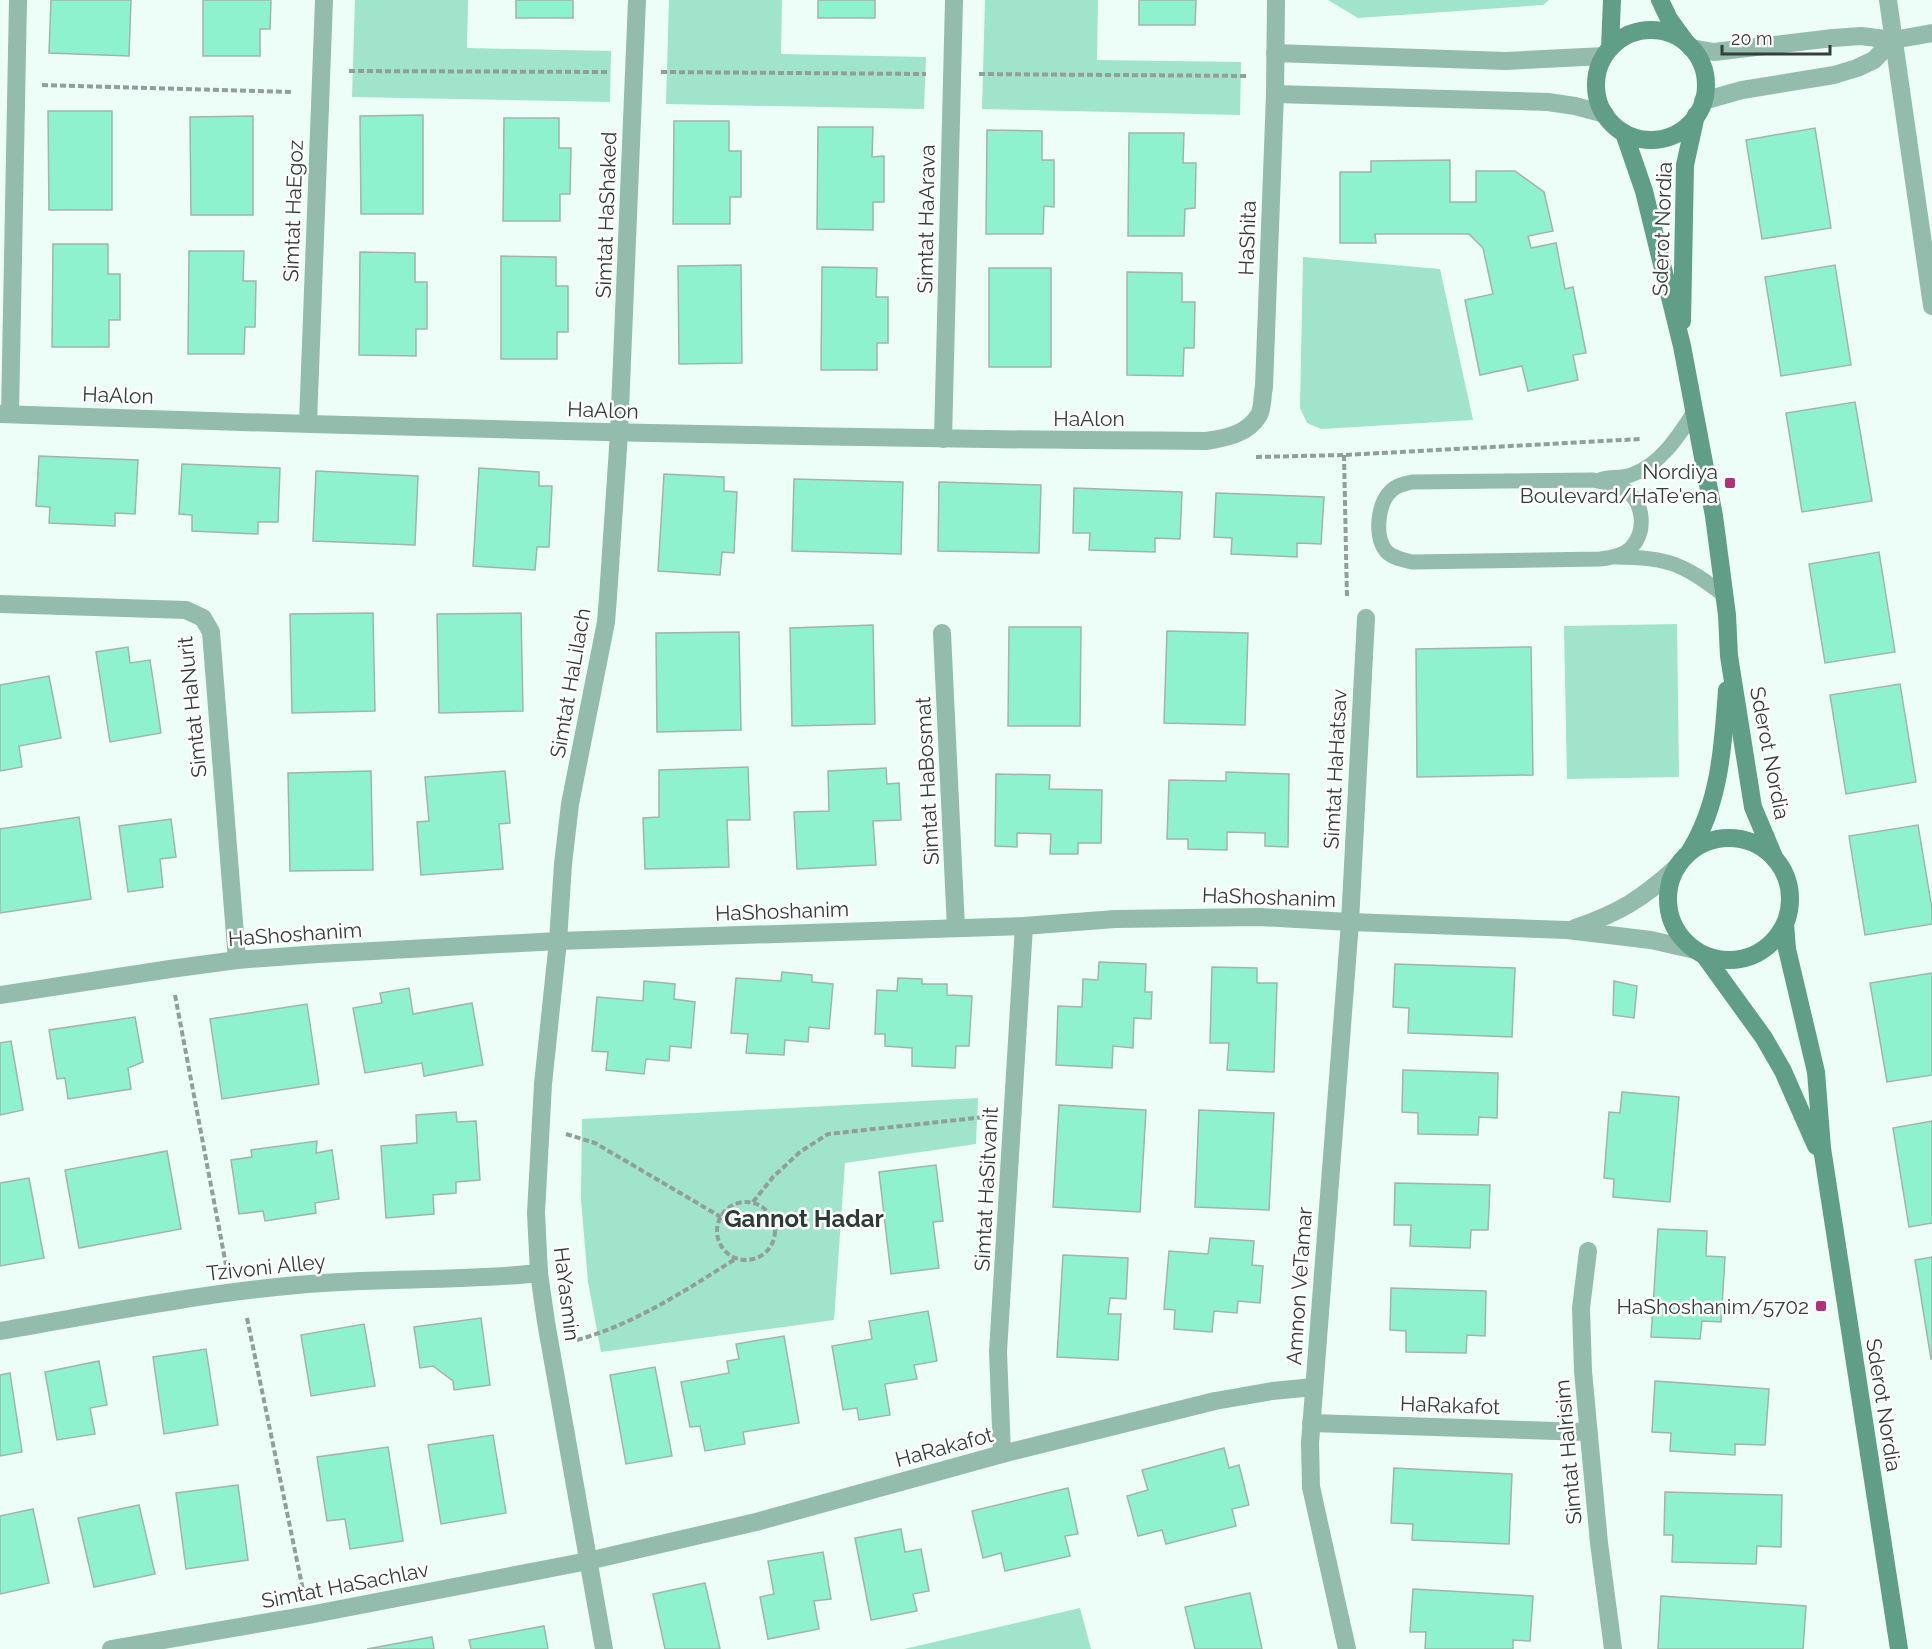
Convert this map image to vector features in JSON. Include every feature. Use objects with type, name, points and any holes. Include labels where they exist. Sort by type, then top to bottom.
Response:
[{"type":"street","points":[[5,414],[18,0]]},
{"type":"street","name":"Simtat HaEgoz","points":[[308,423],[324,0]]},
{"type":"street","name":"Simtat HaShaked","points":[[619,433],[637,0]]},
{"type":"street","name":"Simtat HaArava","points":[[943,439],[954,0]]},
{"type":"street","name":"HaShita","points":[[1206,441],[1230,437],[1246,429],[1260,414],[1264,387],[1276,0]]},
{"type":"street","points":[[1612,0],[1607,52],[1596,75],[1596,91],[1600,108],[1610,123],[1624,133],[1641,139],[1658,139],[1673,135],[1686,127],[1700,108],[1706,85],[1704,70],[1697,55],[1669,19],[1660,0]]},
{"type":"street","points":[[1888,0],[1932,306]]},
{"type":"street","points":[[1275,53],[1506,61],[1607,52],[1623,37],[1654,30],[1671,34],[1688,45],[1714,52],[1861,36],[1893,40],[1932,33]]},
{"type":"street","points":[[1700,108],[1742,90],[1834,75],[1857,68],[1874,60],[1893,40]]},
{"type":"street","points":[[1275,85],[1548,102],[1605,114]]},
{"type":"street","name":"Sderot Nordia","points":[[1682,346],[1685,165],[1700,108]]},
{"type":"street","name":"Sderot Nordia","points":[[1624,133],[1644,191],[1682,346],[1714,516],[1725,596],[1729,656],[1753,807],[1774,857]]},
{"type":"street","name":"HaAlon","points":[[5,414],[619,433],[1206,441]]},
{"type":"street","name":"Simtat HaLilach","points":[[558,941],[570,804],[606,622],[619,433]]},
{"type":"street","name":"Simtat HaNurit","points":[[0,604],[186,610],[203,618],[211,632],[237,960]]},
{"type":"street","name":"Simtat HaHatsav","points":[[1350,922],[1366,618]]},
{"type":"street","name":"Simtat HaBosmat","points":[[942,633],[956,928]]},
{"type":"street","name":"Sderot Nordia","points":[[1683,860],[1704,826],[1715,792],[1724,734],[1729,656]]},
{"type":"street","points":[[1722,838],[1759,845],[1774,857],[1784,872],[1789,889],[1790,907],[1785,924],[1765,948],[1751,956],[1735,960],[1719,959],[1699,952],[1681,938],[1672,921],[1668,903],[1670,885],[1683,860],[1704,843],[1722,838]]},
{"type":"street","name":"HaShoshanim","points":[[1567,930],[1606,918],[1629,906],[1652,891],[1683,860]]},
{"type":"street","name":"HaShoshanim","points":[[0,995],[237,960],[558,941],[1024,926],[1115,919],[1258,916],[1350,922],[1567,930],[1651,940],[1699,952]]},
{"type":"street","name":"Amnon VeTamar","points":[[1347,1649],[1311,1487],[1311,1423],[1350,922]]},
{"type":"street","name":"Sderot Nordia","points":[[1785,924],[1787,949],[1816,1072],[1825,1167],[1899,1649]]},
{"type":"street","name":"Simtat HaSitvanit","points":[[1002,1454],[998,1352],[1024,926]]},
{"type":"street","name":"HaYasmin","points":[[558,941],[540,1130],[536,1213],[538,1273],[604,1649]]},
{"type":"street","name":"Sderot Nordia","points":[[1699,952],[1757,1029],[1773,1055],[1800,1108],[1825,1167]]},
{"type":"street","name":"Simtat HaIrisim","points":[[1588,1251],[1581,1308],[1587,1432],[1613,1649]]},
{"type":"street","name":"Tzivoni Alley","points":[[0,1331],[298,1284],[490,1278],[538,1273]]},
{"type":"street","name":"HaRakafot","points":[[588,1561],[756,1522],[1002,1454],[1215,1401],[1272,1391],[1314,1387]]},
{"type":"street","name":"HaRakafot","points":[[1311,1423],[1587,1432]]},
{"type":"street","name":"Simtat HaSachlav","points":[[111,1649],[309,1616],[588,1561]]},
{"type":"lane","points":[[1694,412],[1679,436],[1648,466],[1631,475],[1593,480],[1400,484],[1389,492],[1384,503],[1379,516],[1380,536],[1386,551],[1412,562],[1646,557],[1676,563],[1700,576],[1725,596]]},
{"type":"lane","points":[[1593,480],[1610,483],[1626,490],[1638,503],[1642,517],[1639,534],[1631,548],[1616,557]]},
{"type":"path","points":[[321,70],[952,74],[1275,85]]},
{"type":"path","points":[[16,84],[320,92]]},
{"type":"path","points":[[1230,437],[1250,457],[1679,436]]},
{"type":"path","points":[[1344,454],[1347,603],[1366,618]]},
{"type":"path","points":[[170,969],[236,1292],[309,1616]]},
{"type":"path","points":[[753,1202],[773,1177],[800,1152],[828,1134],[1012,1114]]},
{"type":"path","points":[[540,1130],[571,1135],[595,1143],[721,1217]]},
{"type":"path","points":[[753,1202],[769,1212],[775,1229],[774,1238],[770,1247],[756,1258],[746,1260],[736,1258],[722,1246],[717,1226],[727,1209],[735,1203],[753,1202]]},
{"type":"path","points":[[550,1347],[596,1334],[646,1313],[736,1258]]},
{"type":"green space","points":[[355,0],[468,0],[467,48],[611,51],[610,102],[352,97]]},
{"type":"green space","points":[[669,0],[782,0],[781,54],[926,57],[924,109],[666,104]]},
{"type":"green space","points":[[985,0],[1098,0],[1097,60],[1241,62],[1240,115],[982,109]]},
{"type":"green space","points":[[1328,0],[1549,0],[1543,5],[1358,18]]},
{"type":"green space","points":[[1303,257],[1440,269],[1473,420],[1321,429],[1307,423],[1300,408]]},
{"type":"green space","points":[[1677,624],[1679,777],[1567,779],[1564,626]]},
{"type":"green space","points":[[978,1098],[976,1144],[845,1163],[834,1320],[601,1352],[588,1282],[581,1200],[582,1119]]},
{"type":"green space","points":[[1080,1608],[1091,1649],[904,1649]]},
{"type":"building","points":[[51,0],[131,0],[129,56],[49,53]]},
{"type":"building","points":[[203,0],[271,0],[270,29],[260,29],[260,56],[203,56]]},
{"type":"building","points":[[516,0],[573,0],[573,18],[516,18]]},
{"type":"building","points":[[818,0],[875,0],[875,18],[818,18]]},
{"type":"building","points":[[1139,0],[1196,0],[1195,25],[1139,25]]},
{"type":"building","points":[[48,111],[112,111],[112,210],[49,210]]},
{"type":"building","points":[[423,115],[423,214],[361,214],[360,116]]},
{"type":"building","points":[[253,116],[253,215],[191,215],[190,117]]},
{"type":"building","points":[[504,118],[559,118],[559,148],[571,148],[570,194],[560,194],[560,221],[503,221]]},
{"type":"building","points":[[674,121],[729,121],[729,151],[741,151],[741,197],[730,197],[730,224],[673,224]]},
{"type":"building","points":[[818,127],[873,127],[872,157],[884,156],[884,202],[873,202],[873,230],[817,229]]},
{"type":"building","points":[[1815,128],[1831,228],[1762,239],[1746,140]]},
{"type":"building","points":[[987,130],[1042,131],[1042,160],[1054,160],[1054,207],[1044,206],[1043,234],[986,234]]},
{"type":"building","points":[[1129,133],[1184,133],[1183,163],[1196,163],[1195,208],[1185,209],[1184,236],[1128,236]]},
{"type":"building","points":[[1450,160],[1450,202],[1476,202],[1476,171],[1515,171],[1544,192],[1553,231],[1528,236],[1531,248],[1556,243],[1565,289],[1573,287],[1586,353],[1573,355],[1578,380],[1528,391],[1522,366],[1480,375],[1465,300],[1493,294],[1483,248],[1469,234],[1375,234],[1376,243],[1340,243],[1340,172],[1371,172],[1371,161]]},
{"type":"building","points":[[53,244],[108,244],[108,274],[120,274],[120,320],[109,320],[109,347],[52,347]]},
{"type":"building","points":[[189,251],[244,251],[243,281],[256,281],[255,327],[245,327],[244,354],[188,354]]},
{"type":"building","points":[[360,252],[415,253],[415,282],[427,282],[427,329],[416,329],[416,356],[359,355]]},
{"type":"building","points":[[501,256],[556,257],[556,286],[568,286],[568,332],[557,332],[557,359],[501,359]]},
{"type":"building","points":[[741,265],[742,363],[679,364],[678,266]]},
{"type":"building","points":[[1835,265],[1851,365],[1781,376],[1765,277]]},
{"type":"building","points":[[822,267],[877,268],[876,297],[888,297],[888,343],[877,343],[877,370],[821,370]]},
{"type":"building","points":[[989,268],[1051,268],[1051,367],[989,367]]},
{"type":"building","points":[[1127,272],[1182,273],[1182,302],[1195,302],[1194,348],[1184,348],[1183,376],[1127,375]]},
{"type":"building","points":[[1855,402],[1872,501],[1802,512],[1786,413]]},
{"type":"building","points":[[39,456],[138,460],[135,514],[115,513],[115,526],[49,523],[50,507],[36,506]]},
{"type":"building","points":[[182,464],[280,468],[278,522],[258,522],[258,534],[192,531],[192,515],[179,514]]},
{"type":"building","points":[[479,468],[539,472],[539,486],[552,486],[549,547],[537,547],[535,570],[473,566]]},
{"type":"building","points":[[316,471],[418,476],[415,545],[313,541]]},
{"type":"building","points":[[664,474],[724,477],[724,491],[737,492],[734,553],[722,552],[720,575],[658,571]]},
{"type":"building","points":[[794,479],[903,482],[901,554],[792,551]]},
{"type":"building","points":[[939,482],[1041,485],[1039,553],[938,551]]},
{"type":"building","points":[[1074,488],[1182,492],[1180,539],[1155,538],[1155,552],[1089,550],[1090,533],[1073,533]]},
{"type":"building","points":[[1216,493],[1324,497],[1321,544],[1297,543],[1297,557],[1231,554],[1232,538],[1214,537]]},
{"type":"building","points":[[1879,552],[1895,652],[1825,663],[1809,564]]},
{"type":"building","points":[[373,613],[375,711],[292,713],[290,614]]},
{"type":"building","points":[[521,613],[523,711],[439,713],[437,614]]},
{"type":"building","points":[[873,625],[875,724],[792,726],[790,628]]},
{"type":"building","points":[[1009,627],[1081,627],[1080,726],[1008,726]]},
{"type":"building","points":[[1167,631],[1248,633],[1245,725],[1164,723]]},
{"type":"building","points":[[739,632],[741,730],[657,732],[656,633]]},
{"type":"building","points":[[128,647],[130,663],[150,660],[161,733],[110,742],[96,652]]},
{"type":"building","points":[[1531,647],[1533,775],[1417,777],[1416,649]]},
{"type":"building","points":[[49,676],[61,738],[19,746],[22,767],[0,771],[0,685]]},
{"type":"building","points":[[1900,684],[1916,782],[1846,794],[1830,695]]},
{"type":"building","points":[[748,767],[750,820],[727,820],[729,867],[645,869],[643,818],[659,817],[659,770]]},
{"type":"building","points":[[886,768],[887,784],[899,783],[901,820],[873,821],[876,865],[797,869],[794,812],[829,811],[828,771]]},
{"type":"building","points":[[371,771],[373,870],[290,871],[288,773]]},
{"type":"building","points":[[505,771],[510,823],[499,824],[503,869],[421,875],[417,822],[429,821],[425,777]]},
{"type":"building","points":[[1226,772],[1289,774],[1288,847],[1265,846],[1265,833],[1227,832],[1227,850],[1188,849],[1188,839],[1167,839],[1169,780],[1226,781]]},
{"type":"building","points":[[996,774],[1050,775],[1049,789],[1102,790],[1101,843],[1078,843],[1078,854],[1050,854],[1051,834],[1017,833],[1017,847],[995,846]]},
{"type":"building","points":[[79,817],[91,899],[0,913],[0,829]]},
{"type":"building","points":[[171,819],[176,857],[160,859],[163,887],[128,892],[119,826]]},
{"type":"building","points":[[1918,825],[1932,909],[1932,924],[1865,935],[1849,836]]},
{"type":"building","points":[[1099,962],[1146,964],[1145,992],[1152,992],[1151,1019],[1134,1018],[1133,1048],[1113,1046],[1112,1068],[1056,1065],[1058,1006],[1082,1007],[1083,979],[1098,980]]},
{"type":"building","points":[[1395,964],[1515,968],[1512,1037],[1408,1033],[1409,1008],[1393,1007]]},
{"type":"building","points":[[1212,967],[1257,968],[1257,983],[1277,983],[1274,1072],[1227,1070],[1229,1043],[1210,1043]]},
{"type":"building","points":[[782,972],[812,975],[812,982],[833,984],[829,1029],[809,1027],[808,1042],[785,1040],[784,1055],[746,1053],[748,1034],[731,1033],[736,978],[781,981]]},
{"type":"building","points":[[1932,973],[1932,1075],[1887,1082],[1870,983]]},
{"type":"building","points":[[898,978],[922,979],[922,984],[947,984],[947,995],[972,996],[969,1046],[956,1046],[955,1068],[912,1066],[912,1048],[885,1046],[885,1034],[875,1034],[877,990],[897,991]]},
{"type":"building","points":[[644,981],[675,984],[674,999],[695,1002],[691,1048],[670,1046],[669,1061],[646,1059],[644,1074],[606,1070],[608,1052],[592,1051],[597,997],[643,1001]]},
{"type":"building","points":[[1614,981],[1637,986],[1634,1018],[1613,1015]]},
{"type":"building","points":[[409,988],[413,1014],[472,1003],[483,1065],[424,1076],[422,1063],[365,1073],[353,1008],[382,1003],[380,993]]},
{"type":"building","points":[[307,1004],[319,1084],[222,1099],[210,1019]]},
{"type":"building","points":[[135,1017],[143,1062],[128,1068],[131,1089],[68,1099],[65,1078],[57,1079],[49,1030]]},
{"type":"building","points":[[11,1041],[23,1110],[0,1115],[0,1043]]},
{"type":"building","points":[[1403,1070],[1498,1073],[1497,1118],[1479,1117],[1478,1135],[1418,1134],[1418,1113],[1402,1112]]},
{"type":"building","points":[[1622,1092],[1679,1097],[1670,1202],[1613,1197],[1614,1179],[1604,1178],[1609,1112],[1620,1113]]},
{"type":"building","points":[[1059,1105],[1146,1110],[1140,1212],[1053,1207]]},
{"type":"building","points":[[1199,1110],[1274,1113],[1269,1210],[1195,1207]]},
{"type":"building","points":[[456,1112],[457,1122],[476,1121],[480,1180],[456,1182],[456,1193],[433,1195],[434,1214],[386,1218],[381,1146],[417,1143],[416,1115]]},
{"type":"building","points":[[1932,1121],[1932,1223],[1909,1227],[1893,1128]]},
{"type":"building","points":[[317,1141],[316,1153],[332,1150],[339,1199],[315,1203],[316,1213],[265,1221],[263,1211],[239,1214],[231,1160],[252,1157],[251,1150]]},
{"type":"building","points":[[167,1151],[181,1229],[79,1248],[65,1170]]},
{"type":"building","points":[[936,1165],[943,1221],[933,1222],[939,1268],[891,1274],[879,1172]]},
{"type":"building","points":[[29,1178],[44,1258],[0,1266],[0,1183]]},
{"type":"building","points":[[1395,1183],[1490,1185],[1488,1230],[1471,1230],[1470,1248],[1410,1246],[1411,1225],[1394,1225]]},
{"type":"building","points":[[1658,1229],[1707,1231],[1706,1256],[1725,1257],[1721,1322],[1702,1321],[1700,1339],[1651,1337]]},
{"type":"building","points":[[1210,1238],[1254,1241],[1252,1265],[1263,1266],[1260,1303],[1238,1301],[1237,1313],[1214,1311],[1212,1332],[1174,1329],[1175,1310],[1164,1309],[1169,1251],[1208,1254]]},
{"type":"building","points":[[1063,1255],[1128,1258],[1126,1299],[1110,1298],[1108,1314],[1121,1314],[1118,1360],[1057,1357]]},
{"type":"building","points":[[1932,1257],[1932,1359],[1931,1359],[1915,1260]]},
{"type":"building","points":[[1391,1288],[1486,1291],[1485,1336],[1467,1335],[1466,1353],[1406,1352],[1406,1331],[1390,1330]]},
{"type":"building","points":[[928,1311],[937,1361],[914,1365],[917,1379],[885,1384],[890,1415],[859,1420],[857,1408],[843,1410],[832,1346],[872,1339],[869,1321]]},
{"type":"building","points":[[481,1318],[490,1385],[454,1390],[453,1381],[433,1366],[420,1368],[414,1327]]},
{"type":"building","points":[[364,1324],[375,1386],[311,1396],[301,1335]]},
{"type":"building","points":[[784,1336],[799,1423],[743,1432],[745,1444],[705,1451],[700,1426],[690,1427],[681,1382],[729,1373],[727,1361],[739,1359],[736,1344]]},
{"type":"building","points":[[206,1349],[218,1425],[164,1434],[153,1357]]},
{"type":"building","points":[[99,1361],[107,1405],[90,1408],[95,1434],[57,1440],[45,1372]]},
{"type":"building","points":[[655,1367],[672,1456],[626,1464],[610,1375]]},
{"type":"building","points":[[10,1373],[22,1452],[0,1456],[0,1375]]},
{"type":"building","points":[[1655,1381],[1769,1389],[1765,1445],[1735,1444],[1735,1455],[1670,1451],[1671,1433],[1652,1432]]},
{"type":"building","points":[[493,1435],[506,1513],[441,1524],[428,1445]]},
{"type":"building","points":[[388,1447],[403,1541],[350,1549],[345,1519],[327,1521],[317,1457]]},
{"type":"building","points":[[1224,1448],[1229,1468],[1239,1465],[1249,1505],[1232,1509],[1236,1526],[1166,1544],[1162,1530],[1138,1536],[1127,1496],[1148,1490],[1142,1470]]},
{"type":"building","points":[[1394,1468],[1512,1474],[1509,1544],[1412,1540],[1413,1524],[1391,1523]]},
{"type":"building","points":[[238,1485],[248,1560],[186,1569],[176,1493]]},
{"type":"building","points":[[1068,1488],[1078,1534],[1065,1536],[1070,1556],[1005,1571],[1001,1553],[983,1558],[972,1511]]},
{"type":"building","points":[[1665,1492],[1782,1495],[1781,1547],[1757,1546],[1756,1564],[1672,1562],[1673,1535],[1664,1535]]},
{"type":"building","points":[[139,1505],[155,1574],[94,1587],[78,1518]]},
{"type":"building","points":[[33,1509],[49,1583],[0,1594],[0,1516]]},
{"type":"building","points":[[901,1529],[905,1552],[921,1549],[929,1591],[913,1594],[917,1611],[871,1620],[855,1538]]},
{"type":"building","points":[[823,1552],[831,1599],[814,1601],[819,1629],[768,1639],[760,1597],[774,1594],[768,1561]]},
{"type":"building","points":[[705,1583],[720,1649],[665,1649],[653,1594]]},
{"type":"building","points":[[1413,1589],[1533,1596],[1530,1641],[1513,1640],[1513,1649],[1425,1649],[1426,1632],[1410,1632]]},
{"type":"building","points":[[1250,1593],[1262,1649],[1195,1649],[1185,1607]]},
{"type":"building","points":[[1661,1596],[1806,1606],[1803,1649],[1658,1649]]},
{"type":"building","points":[[544,1626],[548,1649],[471,1649],[469,1640]]},
{"type":"building","points":[[432,1637],[434,1649],[367,1649]]},
{"type":"place","name":"Nordiya Boulevard/HaTe'ena","points":[[1730,483]]},
{"type":"place","name":"HaShoshanim/5702","points":[[1821,1306]]},
{"type":"district","name":"Gannot Hadar","points":[[804,1218]]}]
